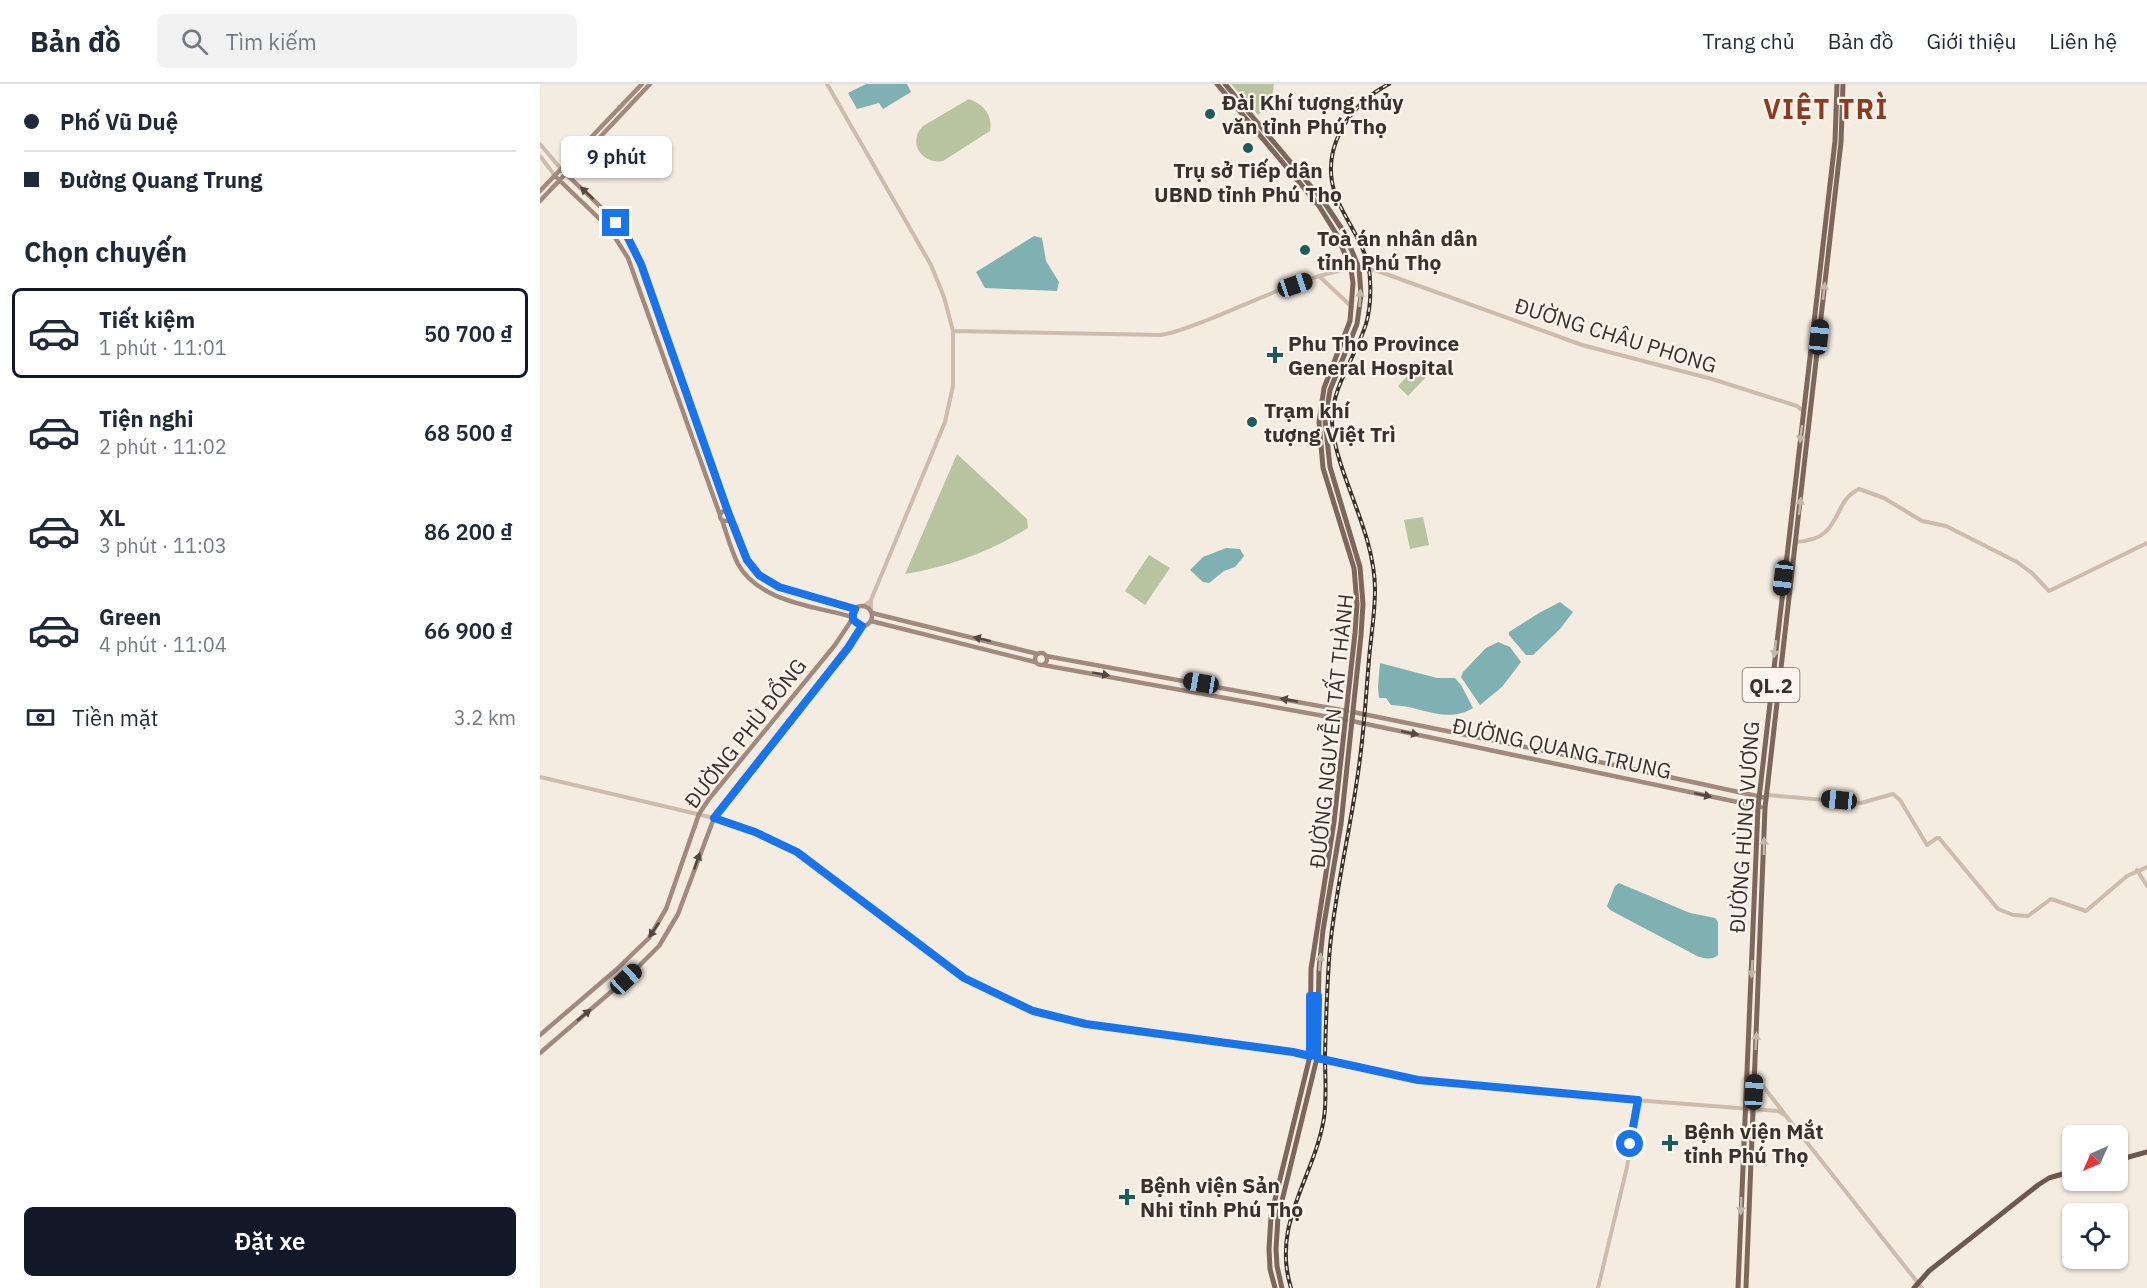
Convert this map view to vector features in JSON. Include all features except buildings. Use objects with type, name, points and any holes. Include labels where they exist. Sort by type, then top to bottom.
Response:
[{"type":"highway","points":[[2128,1157],[2147,1152]]},
{"type":"highway","points":[[1918,1286],[1964,1242],[2038,1185],[2049,1178],[2062,1174]]},
{"type":"main road","points":[[563,172],[642,84]]},
{"type":"main road","points":[[540,191],[557,178],[650,84]]},
{"type":"main road","name":"ĐƯỜNG NGUYỄN TẤT THÀNH","points":[[1217,84],[1316,196],[1337,235],[1351,269],[1353,283],[1350,321],[1324,388],[1319,422],[1323,468],[1350,549],[1356,579],[1357,604],[1350,711]]},
{"type":"main road","name":"ĐƯỜNG NGUYỄN TẤT THÀNH","points":[[1225,84],[1344,232],[1359,268],[1360,310],[1354,335],[1330,390],[1325,420],[1329,467],[1356,548],[1364,604],[1323,930],[1318,996],[1317,1058],[1271,1216],[1270,1269],[1275,1288]]},
{"type":"main road","name":"ĐƯỜNG HÙNG VƯƠNG","points":[[1738,1288],[1757,816],[1801,407],[1835,141],[1837,84]]},
{"type":"main road","name":"ĐƯỜNG HÙNG VƯƠNG","points":[[1746,1288],[1765,808],[1841,142],[1844,84]]},
{"type":"main road","points":[[563,172],[616,223],[628,238],[637,255],[747,560],[765,579],[779,587],[855,609],[864,606],[871,611],[1046,656],[1047,660],[1043,665],[1039,665],[871,621],[862,626],[856,624],[853,617],[855,609]]},
{"type":"main road","points":[[540,201],[557,178]]},
{"type":"main road","points":[[557,178],[609,228],[628,258],[739,564],[760,588],[776,596],[853,617]]},
{"type":"main road","points":[[1341,347],[1348,349]]},
{"type":"main road","points":[[721,517],[723,511],[729,514]]},
{"type":"main road","points":[[721,517],[727,521],[729,514]]},
{"type":"main road","points":[[871,611],[871,621]]},
{"type":"main road","name":"ĐƯỜNG PHÙ ĐỔNG","points":[[540,1035],[617,969],[649,938],[666,909],[699,814],[835,645],[853,617]]},
{"type":"main road","points":[[1778,619],[1786,620]]},
{"type":"main road","name":"ĐƯỜNG PHÙ ĐỔNG","points":[[540,1053],[650,957],[664,939],[678,914],[714,818],[841,657],[862,626]]},
{"type":"main road","points":[[1035,663],[1035,657],[1038,654]]},
{"type":"main road","name":"ĐƯỜNG QUANG TRUNG","points":[[1046,656],[1350,711],[1767,797]]},
{"type":"main road","name":"ĐƯỜNG QUANG TRUNG","points":[[1043,665],[1309,712],[1765,808]]},
{"type":"main road","points":[[1309,712],[1310,704]]},
{"type":"main road","name":"ĐƯỜNG NGUYỄN TẤT THÀNH","points":[[1282,1288],[1276,1249],[1278,1217],[1310,1056],[1310,996],[1316,928],[1340,795]]},
{"type":"main road","points":[[1747,804],[1755,810],[1757,816]]},
{"type":"main road","points":[[1310,996],[1318,996]]},
{"type":"main road","points":[[546,1029],[556,1039]]},
{"type":"street","points":[[827,84],[931,264],[944,297],[953,332],[953,386],[945,422],[871,600],[871,611]]},
{"type":"street","points":[[540,144],[563,172]]},
{"type":"street","points":[[540,156],[557,178]]},
{"type":"street","name":"ĐƯỜNG CHÂU PHONG","points":[[1359,268],[1375,270],[1582,345],[1712,379],[1801,407]]},
{"type":"street","points":[[953,332],[1161,335],[1183,330],[1320,277],[1351,269]]},
{"type":"street","points":[[1320,277],[1352,308]]},
{"type":"street","points":[[1795,542],[1810,541],[1822,536],[1849,496],[1859,489],[1881,496],[1916,518],[1935,525],[1946,526],[2010,558],[2032,573],[2049,591],[2147,543]]},
{"type":"street","points":[[864,606],[871,600]]},
{"type":"street","points":[[540,777],[699,814],[755,832],[797,852],[964,978],[1033,1011],[1086,1024],[1310,1056]]},
{"type":"street","points":[[1767,797],[1861,803],[1893,794],[1900,800],[1928,845],[1937,838],[1940,839],[1993,904],[1998,909],[2013,915],[2031,915],[2051,899],[2086,911],[2127,876],[2147,867]]},
{"type":"street","points":[[2137,870],[2147,886]]},
{"type":"street","points":[[1317,1058],[1418,1080],[1753,1108],[1773,1110],[1786,1116]]},
{"type":"street","points":[[1755,1076],[1918,1286]]},
{"type":"street","points":[[1598,1288],[1624,1179],[1638,1100]]},
{"type":"street","points":[[1738,1107],[1746,1101]]},
{"type":"street","points":[[1738,1107],[1745,1115]]},
{"type":"green space","points":[[1231,84],[1274,84],[1271,104],[1258,115]]},
{"type":"green space","points":[[969,99],[986,111],[990,120],[990,131],[943,161],[935,161],[923,156],[917,145],[918,132],[923,126]]},
{"type":"green space","points":[[1417,366],[1427,376],[1408,396],[1398,386]]},
{"type":"green space","points":[[957,454],[1027,519],[1028,528],[969,557],[905,574]]},
{"type":"green space","points":[[1423,517],[1429,545],[1410,549],[1404,520]]},
{"type":"green space","points":[[1149,555],[1170,568],[1145,605],[1125,591]]},
{"type":"water","points":[[866,84],[907,84],[911,92],[883,109],[879,103],[857,109],[848,93]]},
{"type":"water","points":[[1034,236],[1042,238],[1046,261],[1059,282],[1057,291],[985,288],[976,272]]},
{"type":"water","points":[[1226,548],[1240,549],[1244,556],[1235,567],[1224,571],[1209,583],[1203,582],[1190,570],[1203,557]]},
{"type":"water","points":[[1560,602],[1573,612],[1560,629],[1533,655],[1526,655],[1509,632]]},
{"type":"water","points":[[1498,642],[1510,647],[1521,662],[1502,687],[1480,705],[1461,677],[1486,648]]},
{"type":"water","points":[[1380,663],[1437,678],[1455,678],[1473,708],[1463,713],[1443,715],[1391,705],[1386,698],[1379,698]]},
{"type":"water","points":[[1619,883],[1690,913],[1715,918],[1718,922],[1718,955],[1714,958],[1697,956],[1610,910],[1607,906],[1615,886]]},
{"type":"railway","points":[[1291,1288],[1286,1265],[1286,1243],[1290,1222],[1319,1140],[1324,1118],[1330,947],[1361,753],[1375,599],[1372,559],[1338,456],[1332,419],[1336,394],[1366,324],[1370,302],[1369,269],[1362,248],[1337,199],[1332,181],[1331,164],[1340,132],[1349,118],[1374,93],[1389,84]]},
{"type":"place","name":"Đài Khí tượng thủy văn tỉnh Phú Thọ","points":[[1210,114]]},
{"type":"place","name":"Trụ sở Tiếp dân UBND tỉnh Phú Thọ","points":[[1248,148]]},
{"type":"place","name":"Toà án nhân dân tỉnh Phú Thọ","points":[[1305,250]]},
{"type":"place","name":"Phu Tho Province General Hospital","points":[[1275,355]]},
{"type":"place","name":"Trạm khí tượng Việt Trì","points":[[1252,422]]},
{"type":"place","name":"Bệnh viện Mắt tỉnh Phú Thọ","points":[[1670,1143]]},
{"type":"place","name":"Bệnh viện Sản Nhi tỉnh Phú Thọ","points":[[1127,1197]]},
{"type":"district","name":"VIỆT TRÌ","points":[[1826,108]]},
{"type":"route","points":[[616,223],[628,238],[641,264],[728,512],[751,567],[759,575],[779,587],[855,609],[853,620],[862,626],[848,648],[714,818],[755,832],[797,852],[964,978],[1033,1011],[1086,1024],[1310,1056],[1310,996],[1318,996],[1317,1058],[1418,1080],[1638,1100],[1630,1144]]}]
